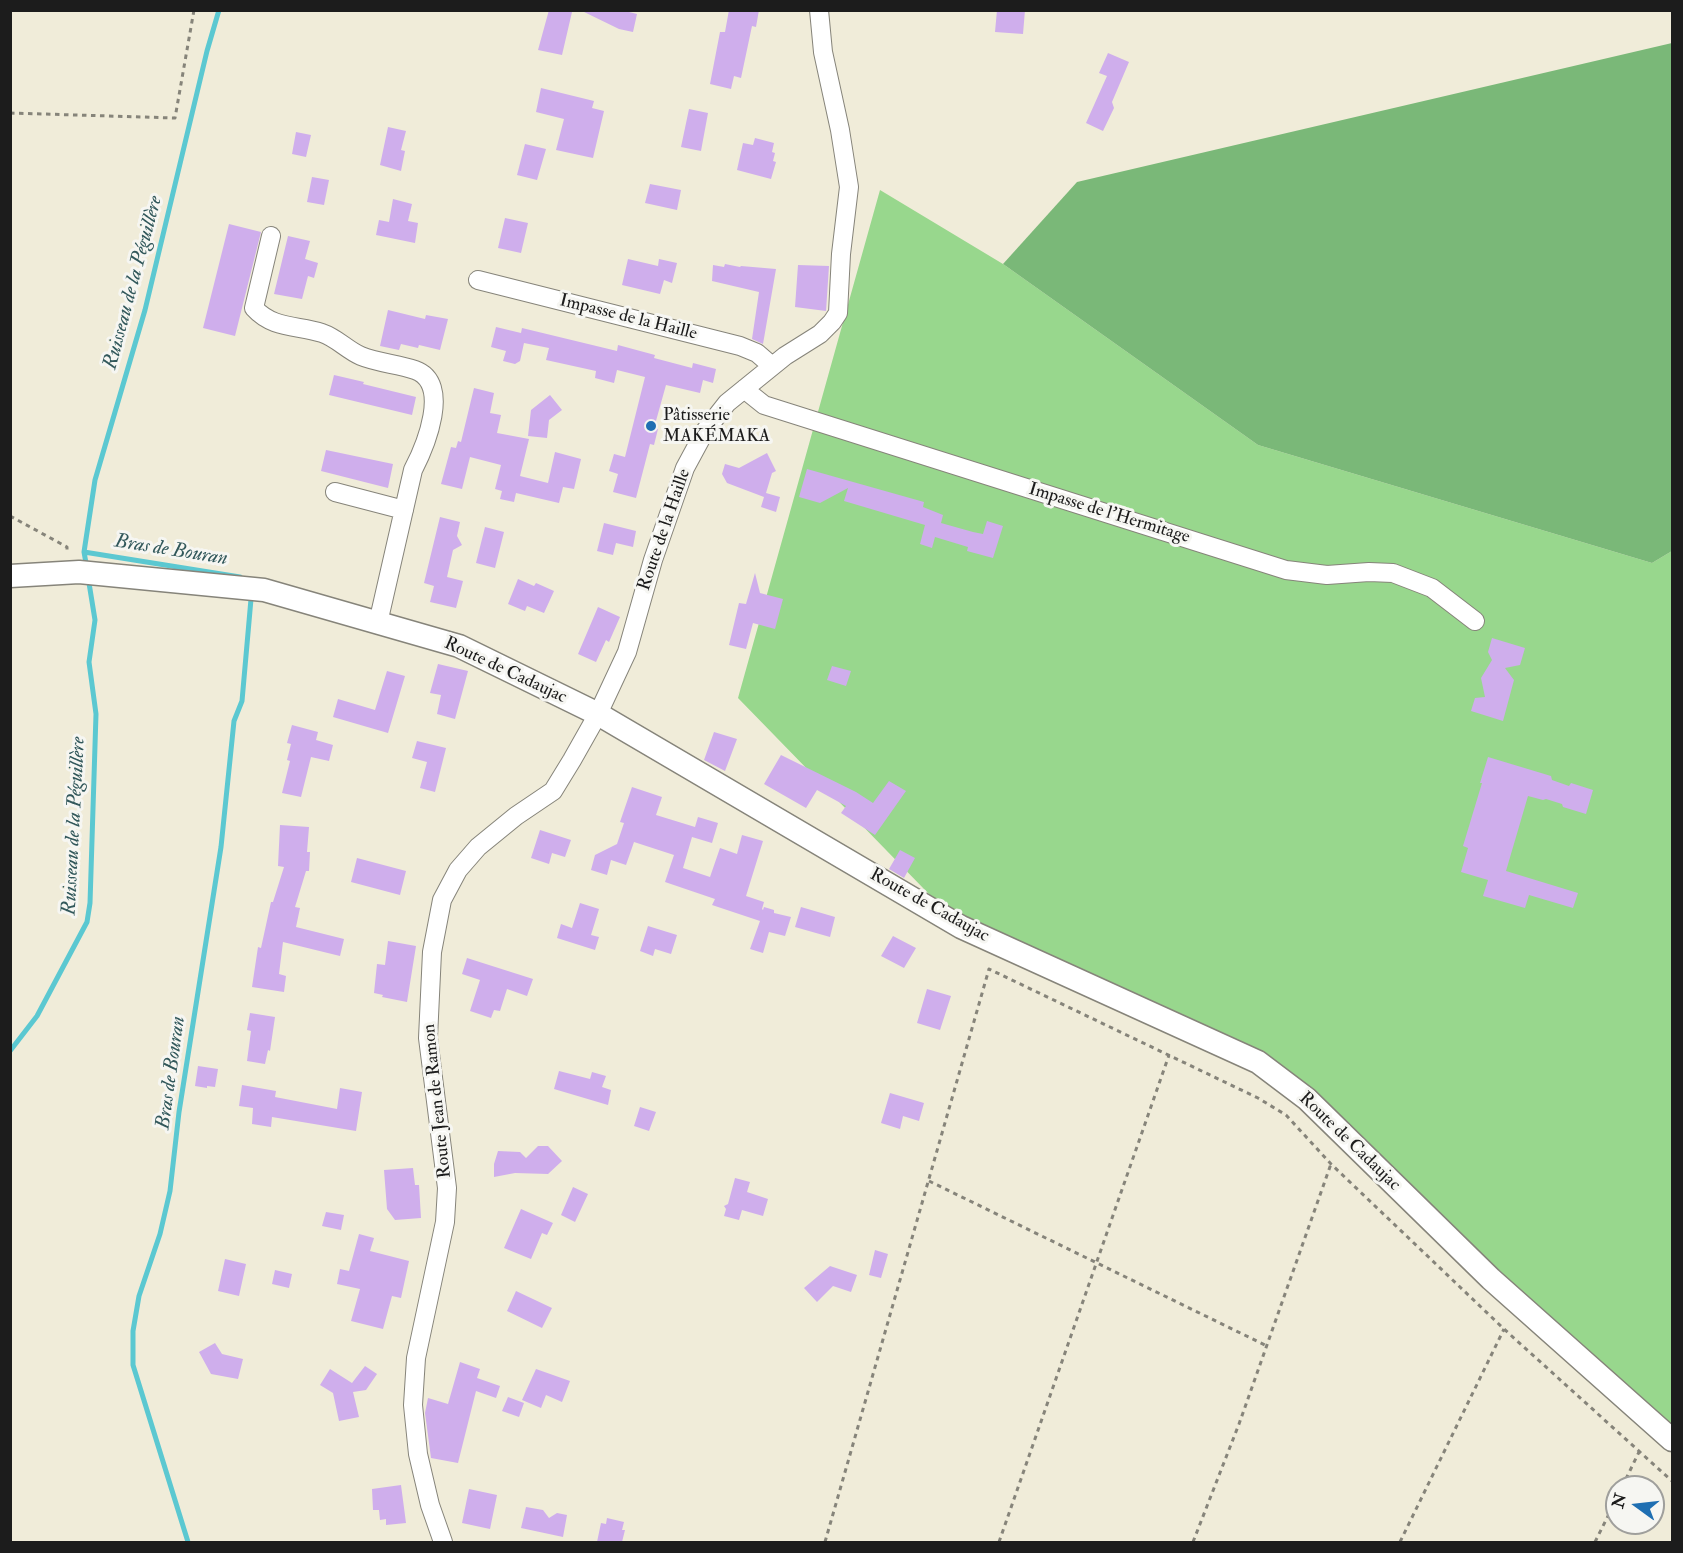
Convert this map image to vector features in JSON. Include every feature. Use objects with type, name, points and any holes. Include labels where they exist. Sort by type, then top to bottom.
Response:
[{"type":"street","name":"Route de la Haille","points":[[598,714],[627,652],[653,560],[685,468],[705,431],[727,403],[785,356],[820,334],[837,313],[849,186],[840,130],[823,52],[819,10]]},
{"type":"street","points":[[271,236],[254,308],[263,318],[279,324],[321,333],[363,357],[418,370],[428,381],[433,394],[434,410],[424,448],[413,470],[378,623]]},
{"type":"street","name":"Impasse de la Haille","points":[[478,280],[740,346],[757,353],[772,366]]},
{"type":"street","name":"Impasse de l'Hermitage","points":[[744,389],[764,405],[1286,570],[1327,575],[1393,573],[1432,588],[1475,621]]},
{"type":"street","points":[[335,492],[404,510]]},
{"type":"street","name":"Route de Cadaujac","points":[[10,576],[74,572],[264,590],[459,646],[598,714],[961,927],[1258,1062],[1307,1100],[1491,1280],[1672,1440]]},
{"type":"street","name":"Route Jean de Ramon","points":[[443,1542],[430,1505],[418,1454],[413,1405],[416,1358],[445,1222],[447,1188],[428,1038],[432,952],[442,900],[458,870],[478,847],[516,816],[553,791],[598,714]]},
{"type":"path","points":[[10,113],[175,118],[194,10]]},
{"type":"path","points":[[10,516],[67,547],[74,572]]},
{"type":"path","points":[[825,1542],[989,969],[1258,1098],[1286,1115],[1331,1164],[1504,1329],[1672,1481]]},
{"type":"path","points":[[999,1542],[1169,1055]]},
{"type":"path","points":[[1193,1542],[1239,1424],[1331,1164]]},
{"type":"path","points":[[929,1181],[1266,1346]]},
{"type":"path","points":[[1400,1542],[1504,1329]]},
{"type":"path","points":[[1628,1475],[1639,1452]]},
{"type":"path","points":[[1595,1542],[1605,1522]]},
{"type":"green space","points":[[1672,43],[1672,551],[1652,563],[1258,445],[1003,264],[1077,182]]},
{"type":"green space","points":[[880,190],[1003,264],[1258,445],[1652,563],[1672,551],[1672,1440],[1258,1062],[961,927],[738,698]]},
{"type":"building","points":[[549,10],[572,12],[562,55],[538,50]]},
{"type":"building","points":[[580,10],[621,10],[637,14],[633,32],[619,29]]},
{"type":"building","points":[[729,10],[759,10],[756,27],[752,26],[741,78],[734,76],[731,89],[710,84],[720,32],[725,32]]},
{"type":"building","points":[[997,10],[1025,10],[1023,34],[995,32]]},
{"type":"building","points":[[1108,53],[1129,62],[1112,102],[1114,108],[1103,131],[1086,123],[1107,76],[1099,73]]},
{"type":"building","points":[[541,88],[594,101],[592,108],[604,111],[593,158],[556,150],[564,119],[536,112]]},
{"type":"building","points":[[689,109],[708,113],[701,151],[681,147]]},
{"type":"building","points":[[388,127],[406,131],[401,150],[405,151],[401,171],[380,165]]},
{"type":"building","points":[[296,132],[311,135],[306,157],[292,154]]},
{"type":"building","points":[[755,138],[774,143],[772,152],[775,153],[773,161],[776,162],[771,179],[737,170],[743,143],[753,145]]},
{"type":"building","points":[[525,144],[546,149],[537,180],[517,175]]},
{"type":"building","points":[[312,177],[329,180],[324,205],[307,202]]},
{"type":"building","points":[[650,184],[681,190],[677,210],[645,203]]},
{"type":"building","points":[[393,199],[412,204],[408,221],[418,223],[415,243],[376,235],[379,220],[389,222]]},
{"type":"building","points":[[505,218],[528,223],[521,253],[498,248]]},
{"type":"building","points":[[229,224],[261,232],[235,336],[203,328]]},
{"type":"building","points":[[288,236],[310,241],[305,259],[318,263],[314,278],[308,276],[302,299],[274,294]]},
{"type":"building","points":[[628,259],[658,266],[659,259],[677,263],[672,283],[664,280],[660,294],[622,285]]},
{"type":"building","points":[[725,264],[776,269],[763,344],[752,339],[759,292],[712,281],[713,265],[724,267]]},
{"type":"building","points":[[798,265],[829,266],[826,311],[795,307]]},
{"type":"building","points":[[388,310],[425,319],[426,315],[448,319],[440,350],[419,345],[418,348],[401,344],[399,350],[380,346]]},
{"type":"building","points":[[496,327],[521,333],[522,328],[617,351],[618,345],[692,368],[693,363],[716,369],[713,383],[703,380],[700,393],[666,385],[654,428],[658,429],[654,445],[650,444],[636,498],[613,492],[618,474],[609,471],[614,454],[625,457],[645,377],[617,370],[614,383],[595,378],[596,371],[546,360],[549,348],[524,343],[520,361],[515,364],[503,361],[506,351],[491,347]]},
{"type":"building","points":[[334,375],[416,397],[412,415],[329,395]]},
{"type":"building","points":[[474,388],[494,393],[490,413],[501,415],[497,433],[529,439],[520,476],[548,483],[555,452],[581,459],[574,489],[563,487],[559,503],[516,493],[514,502],[500,499],[502,491],[495,489],[501,465],[470,457],[462,489],[441,484],[451,447],[456,448],[458,441],[461,442]]},
{"type":"building","points":[[550,395],[562,410],[549,420],[547,438],[528,436],[531,410]]},
{"type":"building","points":[[326,450],[393,464],[388,488],[321,471]]},
{"type":"building","points":[[767,453],[776,471],[772,473],[766,493],[780,497],[776,512],[761,507],[764,497],[727,483],[722,474],[725,464],[739,468]]},
{"type":"building","points":[[807,469],[924,502],[923,507],[943,515],[941,523],[983,534],[987,521],[1003,526],[993,558],[967,551],[968,547],[935,537],[932,548],[920,544],[925,525],[844,501],[848,488],[820,503],[799,497]]},
{"type":"building","points":[[440,517],[460,522],[457,536],[462,545],[453,550],[447,577],[463,581],[456,608],[430,602],[434,586],[424,583]]},
{"type":"building","points":[[604,523],[636,531],[633,547],[616,543],[613,555],[597,551]]},
{"type":"building","points":[[485,527],[504,532],[495,568],[476,563]]},
{"type":"building","points":[[755,573],[760,593],[783,599],[775,629],[753,623],[746,649],[729,645],[739,603],[746,604]]},
{"type":"building","points":[[518,579],[534,586],[536,583],[554,591],[544,613],[527,606],[525,611],[508,604]]},
{"type":"building","points":[[598,607],[620,617],[609,642],[606,640],[596,662],[578,654]]},
{"type":"building","points":[[1492,638],[1525,648],[1520,665],[1505,668],[1514,680],[1503,721],[1471,711],[1475,698],[1485,697],[1481,678],[1492,660],[1488,652]]},
{"type":"building","points":[[438,664],[468,671],[455,719],[437,714],[441,695],[430,693]]},
{"type":"building","points":[[832,666],[851,671],[846,686],[827,680]]},
{"type":"building","points":[[387,671],[405,676],[388,733],[333,717],[338,699],[375,710]]},
{"type":"building","points":[[292,725],[318,732],[316,740],[333,745],[329,761],[311,757],[301,797],[282,793],[290,761],[287,760],[291,744],[287,743]]},
{"type":"building","points":[[714,732],[737,739],[725,771],[704,760]]},
{"type":"building","points":[[417,741],[446,748],[435,792],[420,788],[427,762],[412,758]]},
{"type":"building","points":[[781,755],[856,792],[873,803],[889,781],[906,791],[875,835],[841,813],[846,806],[817,790],[806,808],[764,784]]},
{"type":"building","points":[[1488,757],[1551,776],[1552,780],[1569,786],[1571,783],[1593,790],[1586,814],[1546,799],[1528,796],[1506,871],[1578,893],[1573,908],[1529,895],[1525,908],[1483,896],[1488,880],[1461,872],[1468,848],[1463,846]]},
{"type":"building","points":[[632,787],[662,797],[656,815],[695,827],[698,817],[718,823],[712,843],[692,837],[683,868],[710,877],[720,848],[737,854],[742,835],[763,841],[746,896],[764,902],[763,910],[764,907],[774,910],[774,913],[791,917],[785,936],[769,932],[763,953],[750,949],[760,921],[712,905],[715,899],[665,882],[674,855],[634,842],[626,865],[611,860],[607,875],[591,870],[595,855],[617,844],[624,823],[620,822]]},
{"type":"building","points":[[280,825],[309,827],[307,852],[310,852],[309,871],[306,871],[295,907],[300,908],[296,927],[344,939],[340,956],[283,942],[279,974],[286,976],[284,992],[252,987],[258,947],[261,948],[271,902],[273,902],[284,867],[278,866]]},
{"type":"building","points":[[540,830],[571,840],[565,857],[552,853],[549,864],[531,858]]},
{"type":"building","points":[[900,850],[915,858],[904,878],[889,869]]},
{"type":"building","points":[[357,858],[406,871],[400,895],[351,882]]},
{"type":"building","points":[[580,903],[599,909],[591,935],[599,937],[595,950],[557,938],[561,924],[572,928]]},
{"type":"building","points":[[801,907],[835,917],[830,937],[795,927]]},
{"type":"building","points":[[648,926],[677,935],[671,954],[655,949],[653,956],[640,951]]},
{"type":"building","points":[[893,936],[916,948],[904,968],[881,956]]},
{"type":"building","points":[[388,941],[416,946],[407,1002],[374,993],[377,964],[385,965]]},
{"type":"building","points":[[467,958],[533,979],[527,996],[507,989],[500,1011],[494,1010],[491,1018],[470,1011],[480,980],[462,974]]},
{"type":"building","points":[[927,989],[951,996],[940,1030],[917,1023]]},
{"type":"building","points":[[250,1013],[275,1017],[270,1051],[268,1050],[265,1064],[247,1061],[251,1031],[247,1030]]},
{"type":"building","points":[[198,1066],[218,1069],[215,1087],[195,1086]]},
{"type":"building","points":[[559,1071],[590,1079],[592,1072],[606,1076],[602,1087],[611,1090],[608,1105],[554,1089]]},
{"type":"building","points":[[242,1085],[276,1091],[275,1097],[337,1109],[340,1088],[362,1092],[356,1131],[272,1117],[271,1127],[252,1124],[253,1108],[239,1106]]},
{"type":"building","points":[[890,1093],[924,1103],[919,1121],[903,1116],[900,1129],[881,1123]]},
{"type":"building","points":[[640,1107],[656,1112],[649,1131],[634,1126]]},
{"type":"building","points":[[538,1146],[548,1146],[562,1161],[548,1174],[515,1173],[494,1177],[494,1164],[498,1151],[520,1152],[526,1158]]},
{"type":"building","points":[[413,1168],[415,1185],[419,1185],[421,1218],[395,1220],[387,1209],[384,1170]]},
{"type":"building","points":[[735,1178],[750,1182],[747,1192],[768,1199],[763,1216],[742,1210],[739,1220],[724,1216],[726,1209],[724,1206],[728,1204]]},
{"type":"building","points":[[573,1187],[588,1194],[575,1222],[561,1215]]},
{"type":"building","points":[[521,1209],[553,1223],[547,1235],[542,1233],[531,1259],[504,1248]]},
{"type":"building","points":[[326,1212],[344,1215],[341,1230],[322,1226]]},
{"type":"building","points":[[359,1234],[374,1238],[370,1251],[409,1261],[401,1298],[392,1296],[383,1329],[351,1321],[360,1289],[337,1284],[340,1269],[349,1271]]},
{"type":"building","points":[[875,1250],[888,1254],[881,1278],[869,1275]]},
{"type":"building","points":[[225,1259],[246,1264],[239,1296],[218,1291]]},
{"type":"building","points":[[830,1266],[857,1275],[851,1292],[833,1286],[817,1302],[804,1288]]},
{"type":"building","points":[[275,1270],[292,1274],[289,1288],[272,1284]]},
{"type":"building","points":[[516,1291],[552,1308],[542,1328],[507,1311]]},
{"type":"building","points":[[215,1343],[222,1354],[243,1359],[238,1379],[211,1374],[199,1352]]},
{"type":"building","points":[[460,1362],[480,1369],[477,1378],[500,1386],[496,1398],[476,1391],[458,1463],[431,1458],[425,1413],[428,1398],[448,1404]]},
{"type":"building","points":[[365,1366],[377,1374],[366,1390],[353,1392],[359,1417],[339,1421],[333,1393],[320,1385],[330,1369],[352,1383]]},
{"type":"building","points":[[536,1369],[570,1381],[562,1402],[546,1395],[541,1408],[522,1400]]},
{"type":"building","points":[[508,1397],[524,1403],[519,1417],[502,1411]]},
{"type":"building","points":[[401,1485],[406,1523],[386,1525],[386,1519],[380,1520],[379,1510],[373,1510],[372,1489]]},
{"type":"building","points":[[469,1489],[497,1495],[490,1529],[462,1523]]},
{"type":"building","points":[[526,1507],[543,1510],[549,1518],[557,1513],[567,1515],[563,1537],[521,1528]]},
{"type":"building","points":[[607,1518],[624,1522],[622,1542],[597,1542],[601,1523],[606,1524]]},
{"type":"waterway","name":"Ruisseau de la Péguillère","points":[[86,563],[84,552],[95,480],[145,310],[207,51],[219,10]]},
{"type":"waterway","name":"Bras de Bouran","points":[[84,552],[240,577]]},
{"type":"waterway","name":"Ruisseau de la Péguillère","points":[[10,1051],[37,1016],[87,922],[90,903],[96,714],[89,662],[95,620],[89,583]]},
{"type":"waterway","name":"Bras de Bouran","points":[[188,1542],[133,1365],[133,1331],[139,1296],[160,1234],[170,1191],[179,1112],[221,847],[234,721],[242,701],[251,599]]},
{"type":"place","name":"Pâtisserie MAKÉMAKA","points":[[651,426]]}]
